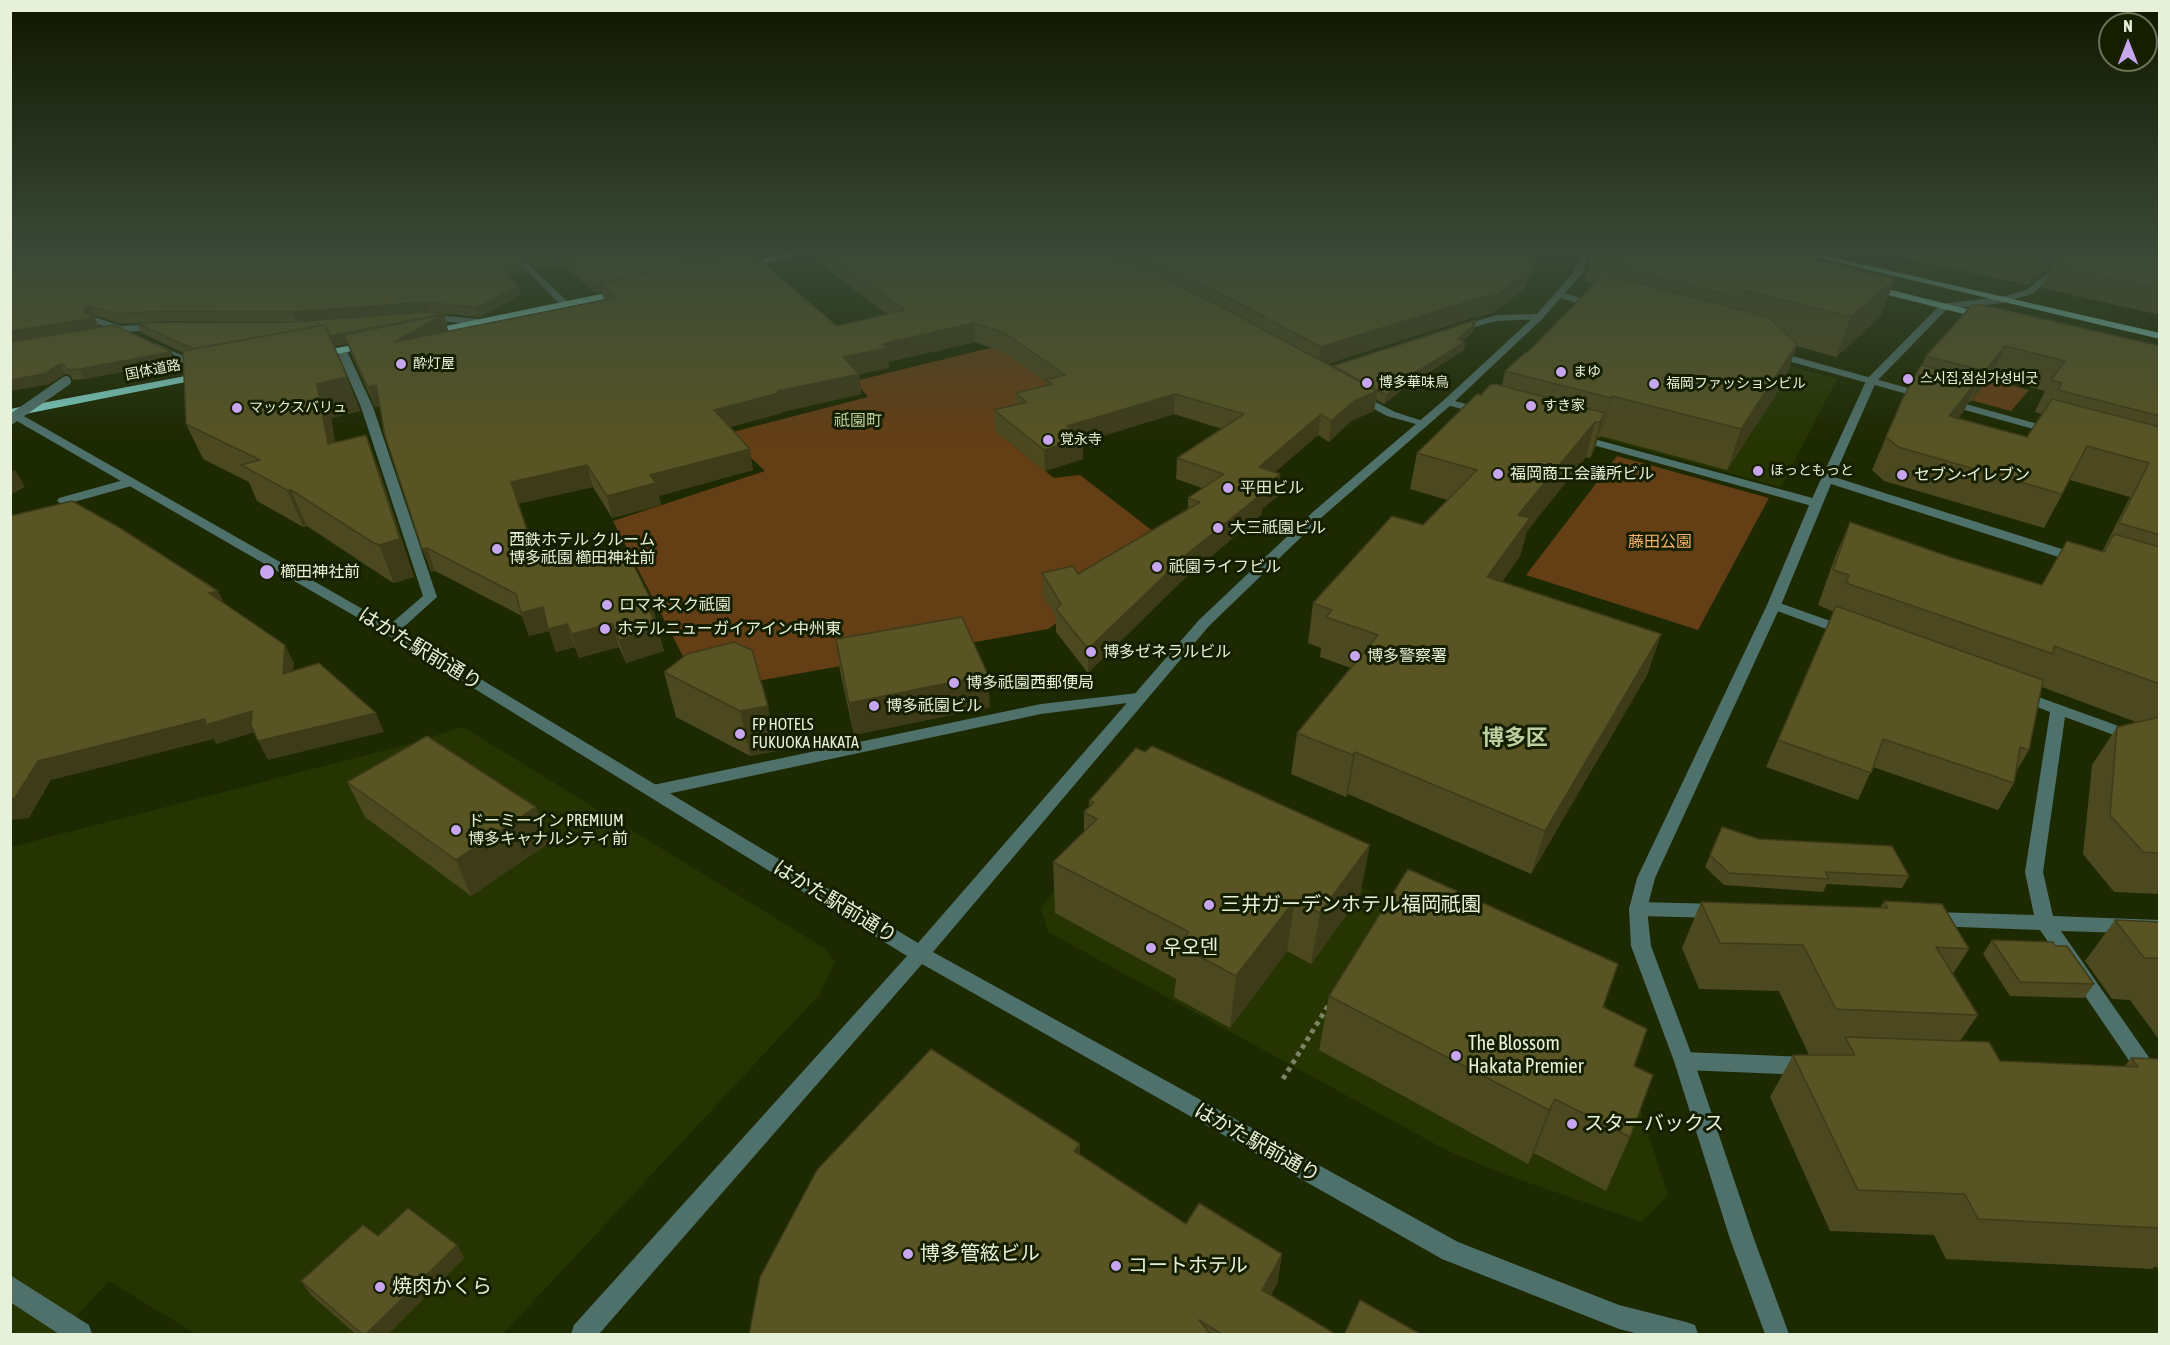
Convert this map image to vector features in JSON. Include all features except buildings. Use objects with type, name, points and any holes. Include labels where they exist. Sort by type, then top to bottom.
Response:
[{"type":"highway","points":[[410,336],[505,317]]},
{"type":"highway","points":[[307,357],[376,344]]},
{"type":"highway","name":"国体道路","points":[[10,413],[215,374]]},
{"type":"main road","points":[[1991,317],[2001,319]]},
{"type":"main road","points":[[2076,317],[2160,336]]},
{"type":"street","points":[[1442,333],[1497,318],[1539,317]]},
{"type":"street","points":[[583,1335],[921,954],[1204,623],[1374,464],[1448,402],[1539,317]]},
{"type":"street","points":[[1777,1335],[1742,1239],[1684,1060],[1641,946],[1638,909],[1646,878],[1774,605],[1816,503],[1871,381],[1934,317]]},
{"type":"street","points":[[419,318],[478,322]]},
{"type":"street","points":[[95,320],[120,329],[215,374]]},
{"type":"street","points":[[98,333],[167,326]]},
{"type":"street","points":[[342,351],[367,407],[430,597],[391,630]]},
{"type":"street","points":[[1767,353],[2067,435]]},
{"type":"street","points":[[10,420],[54,392],[66,381]]},
{"type":"street","points":[[1349,391],[1391,414],[1423,423]]},
{"type":"street","points":[[1448,402],[1491,414]]},
{"type":"street","name":"はかた駅前通り","points":[[10,413],[391,630],[921,954],[1450,1251],[1619,1317],[1686,1335]]},
{"type":"street","points":[[1570,436],[1816,503]]},
{"type":"street","points":[[1827,479],[2092,563]]},
{"type":"street","points":[[63,501],[131,482]]},
{"type":"street","points":[[1774,605],[1862,637]]},
{"type":"street","points":[[2004,689],[2160,747]]},
{"type":"street","points":[[653,791],[1041,709],[1138,698]]},
{"type":"street","points":[[2058,709],[2034,873],[2045,923],[2154,1080],[2130,1079]]},
{"type":"street","points":[[1638,909],[1734,912]]},
{"type":"street","points":[[1913,918],[2160,927]]},
{"type":"street","points":[[1684,1060],[1831,1067]]},
{"type":"street","points":[[10,1287],[80,1335]]},
{"type":"path","points":[[1283,1079],[1333,999]]},
{"type":"shaded area","points":[[1581,317],[1608,317],[1837,379],[1781,487],[1491,408]]},
{"type":"shaded area","points":[[463,727],[826,949],[835,962],[820,994],[503,1334],[196,1334],[109,1281],[60,1334],[11,1334],[11,847],[409,744]]},
{"type":"shaded area","points":[[1140,786],[1604,999],[1668,1195],[1642,1222],[1503,1174],[1446,1150],[1048,932],[1041,908]]},
{"type":"green space","points":[[1006,344],[1074,389],[995,431],[1054,478],[1080,475],[1171,545],[1048,629],[701,691],[613,521],[765,471],[725,434],[868,397],[855,381]]},
{"type":"green space","points":[[1931,363],[2029,390],[2011,411],[1911,384]]},
{"type":"green space","name":"藤田公園","points":[[1617,456],[1769,498],[1698,630],[1526,575]]},
{"type":"place","name":"酔灯屋","points":[[401,364]]},
{"type":"place","name":"まゆ","points":[[1561,372]]},
{"type":"place","name":"스시집,점심가성비굿","points":[[1908,379]]},
{"type":"place","name":"博多華味鳥","points":[[1367,383]]},
{"type":"place","name":"福岡ファッションビル","points":[[1654,384]]},
{"type":"place","name":"すき家","points":[[1531,406]]},
{"type":"place","name":"マックスバリュ","points":[[237,408]]},
{"type":"place","name":"覚永寺","points":[[1048,440]]},
{"type":"place","name":"ほっともっと","points":[[1758,471]]},
{"type":"place","name":"福岡商工会議所ビル","points":[[1498,474]]},
{"type":"place","name":"セブン-イレブン","points":[[1902,475]]},
{"type":"place","name":"平田ビル","points":[[1228,488]]},
{"type":"place","name":"大三祇園ビル","points":[[1218,528]]},
{"type":"place","name":"西鉄ホテル クルーム 博多祇園 櫛田神社前","points":[[497,549]]},
{"type":"place","name":"祇園ライフビル","points":[[1157,567]]},
{"type":"place","name":"櫛田神社前","points":[[267,572]]},
{"type":"place","name":"ロマネスク祇園","points":[[607,605]]},
{"type":"place","name":"ホテルニューガイアイン中州東","points":[[605,629]]},
{"type":"place","name":"博多ゼネラルビル","points":[[1091,652]]},
{"type":"place","name":"博多警察署","points":[[1355,656]]},
{"type":"place","name":"博多祇園西郵便局","points":[[954,683]]},
{"type":"place","name":"博多祇園ビル","points":[[874,706]]},
{"type":"place","name":"FP HOTELS FUKUOKA HAKATA","points":[[740,734]]},
{"type":"place","name":"ドーミーイン PREMIUM 博多キャナルシティ前","points":[[456,830]]},
{"type":"place","name":"三井ガーデンホテル福岡祇園","points":[[1209,905]]},
{"type":"place","name":"우오덴","points":[[1151,948]]},
{"type":"place","name":"The Blossom Hakata Premier","points":[[1456,1056]]},
{"type":"place","name":"スターバックス","points":[[1572,1124]]},
{"type":"place","name":"博多管絃ビル","points":[[908,1254]]},
{"type":"place","name":"コートホテル","points":[[1116,1266]]},
{"type":"place","name":"焼肉かくら","points":[[380,1287]]},
{"type":"district","name":"祇園町","points":[[858,421]]},
{"type":"district","name":"博多区","points":[[1515,738]]}]
